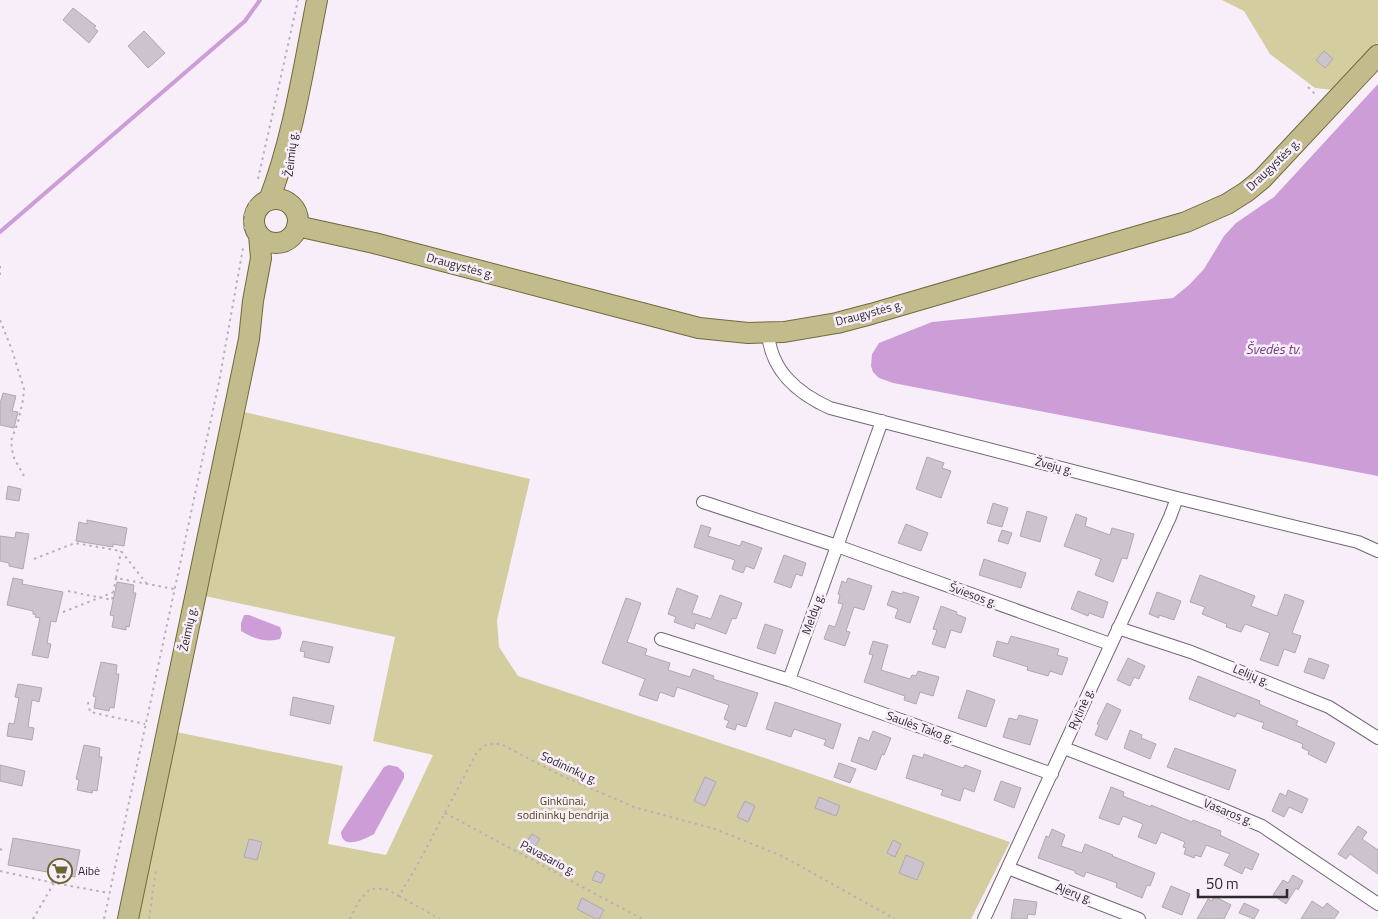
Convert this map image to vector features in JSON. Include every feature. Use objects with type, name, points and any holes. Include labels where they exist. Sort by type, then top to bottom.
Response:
[{"type":"main road","name":"Žeimių g.","points":[[128,919],[249,339],[260,258],[249,236],[255,229],[254,215],[260,193],[277,178],[297,101],[317,0]]},
{"type":"main road","name":"Draugystės g.","points":[[297,226],[383,246],[699,328],[768,333],[804,329],[871,314],[1149,234],[1210,213],[1246,192],[1262,179],[1378,55]]},
{"type":"main road","name":"Žeimių g.","points":[[297,101],[288,175],[289,192],[292,206],[296,212],[297,226]]},
{"type":"main road","points":[[260,193],[292,206]]},
{"type":"main road","points":[[249,236],[268,242],[280,243],[291,237],[297,226]]},
{"type":"main road","name":"Žeimių g.","points":[[249,339],[280,243]]},
{"type":"street","name":"Žvejų g.","points":[[768,333],[772,358],[781,371],[799,391],[810,399],[830,408],[1177,498],[1358,542],[1378,551]]},
{"type":"street","name":"Meldų g.","points":[[789,680],[882,421]]},
{"type":"street","name":"Rytinė g.","points":[[984,919],[1170,517],[1177,498]]},
{"type":"street","name":"Šviesos g.","points":[[702,502],[837,546],[1110,644]]},
{"type":"street","name":"Lelijų g.","points":[[1118,628],[1191,652],[1329,707],[1378,738]]},
{"type":"street","points":[[661,639],[789,680]]},
{"type":"street","name":"Saulės Tako g.","points":[[789,680],[1052,774]]},
{"type":"street","name":"Vasaros g.","points":[[1064,748],[1218,807],[1262,826],[1378,904]]},
{"type":"street","name":"Ajerų g.","points":[[1008,868],[1139,919]]},
{"type":"path","points":[[104,919],[249,236],[245,213],[260,193],[298,0]]},
{"type":"path","points":[[0,266],[0,274]]},
{"type":"path","points":[[0,320],[24,389],[18,422],[11,441],[13,456],[24,476]]},
{"type":"path","points":[[34,559],[75,543],[122,550],[147,584]]},
{"type":"path","points":[[68,591],[112,600],[122,550]]},
{"type":"path","points":[[116,578],[174,589]]},
{"type":"path","points":[[63,612],[97,597],[114,592]]},
{"type":"path","points":[[88,702],[90,712],[145,724]]},
{"type":"path","name":"Sodininkų g.","points":[[399,896],[477,752],[487,744],[501,744],[560,775],[634,807],[715,829],[782,856],[895,919]]},
{"type":"path","name":"Pavasario g.","points":[[445,813],[642,919]]},
{"type":"path","points":[[0,871],[109,893]]},
{"type":"path","points":[[33,919],[54,883]]},
{"type":"path","points":[[350,919],[359,901],[370,889],[386,889],[440,919]]},
{"type":"green space","points":[[1222,0],[1378,0],[1378,42],[1333,90],[1315,88],[1270,54],[1244,11]]},
{"type":"green space","name":"Ginkūnai, sodininkų bendrija","points":[[244,412],[530,479],[497,620],[499,647],[518,676],[1010,842],[971,919],[136,919],[176,732],[343,766],[328,844],[386,855],[433,755],[373,741],[395,637],[205,596]]},
{"type":"water","name":"Švedės tv.","points":[[1378,84],[1378,476],[893,383],[879,378],[873,372],[871,366],[872,354],[879,343],[932,322],[1173,298],[1204,269],[1224,236],[1236,223],[1274,197]]},
{"type":"water","points":[[244,615],[249,615],[280,627],[282,633],[280,639],[259,639],[241,631]]},
{"type":"water","points":[[389,765],[398,767],[404,773],[404,778],[374,834],[354,842],[345,841],[342,838],[341,832],[384,767]]},
{"type":"building","points":[[73,8],[96,26],[94,28],[98,31],[89,43],[63,20]]},
{"type":"building","points":[[144,31],[165,53],[148,68],[128,46]]},
{"type":"building","points":[[1324,51],[1333,59],[1325,68],[1316,60]]},
{"type":"building","points":[[3,393],[16,396],[12,411],[18,412],[14,428],[0,425],[0,404]]},
{"type":"building","points":[[927,457],[944,463],[942,468],[951,471],[941,498],[916,489]]},
{"type":"building","points":[[8,486],[21,489],[19,501],[6,499]]},
{"type":"building","points":[[993,503],[1008,508],[1002,527],[987,523]]},
{"type":"building","points":[[1027,511],[1047,517],[1040,542],[1020,536]]},
{"type":"building","points":[[1076,514],[1087,518],[1085,526],[1110,535],[1112,528],[1134,534],[1127,559],[1122,558],[1113,582],[1095,575],[1101,559],[1064,546]]},
{"type":"building","points":[[87,520],[127,528],[124,546],[113,544],[113,547],[76,541],[79,522],[87,524]]},
{"type":"building","points":[[906,524],[928,533],[921,551],[898,543]]},
{"type":"building","points":[[701,525],[711,528],[708,536],[740,546],[742,541],[762,548],[754,569],[746,566],[743,573],[732,569],[735,560],[694,547]]},
{"type":"building","points":[[1002,530],[1012,533],[1008,544],[998,541]]},
{"type":"building","points":[[16,532],[29,534],[23,569],[9,566],[9,563],[0,561],[0,536],[15,538]]},
{"type":"building","points":[[784,555],[806,563],[802,576],[796,574],[791,588],[774,582]]},
{"type":"building","points":[[984,559],[1026,573],[1021,588],[979,575]]},
{"type":"building","points":[[1200,575],[1255,596],[1251,606],[1277,616],[1285,594],[1304,601],[1292,633],[1301,636],[1295,653],[1284,649],[1278,666],[1260,660],[1270,633],[1245,624],[1241,632],[1226,627],[1227,624],[1202,614],[1205,607],[1190,602]]},
{"type":"building","points":[[13,578],[23,580],[22,584],[63,592],[56,622],[51,621],[47,643],[51,644],[48,658],[32,655],[40,618],[35,617],[36,615],[33,614],[33,611],[7,605]]},
{"type":"building","points":[[848,578],[872,586],[864,610],[854,607],[846,631],[850,632],[845,646],[824,639],[829,625],[835,627],[843,604],[838,603],[840,595],[838,594],[842,581],[846,583]]},
{"type":"building","points":[[117,582],[134,585],[133,593],[136,593],[129,627],[126,626],[126,630],[112,627],[114,616],[110,615]]},
{"type":"building","points":[[677,588],[698,596],[692,613],[711,619],[720,595],[742,603],[736,619],[732,618],[726,634],[696,623],[694,629],[674,622],[676,617],[668,614]]},
{"type":"building","points":[[892,591],[919,597],[910,623],[895,618],[898,609],[887,605]]},
{"type":"building","points":[[1078,591],[1108,602],[1103,618],[1089,613],[1088,616],[1071,609]]},
{"type":"building","points":[[1157,592],[1181,601],[1174,620],[1159,615],[1159,618],[1149,614]]},
{"type":"building","points":[[626,598],[641,603],[627,642],[647,649],[645,655],[670,663],[668,670],[690,677],[693,669],[714,676],[713,679],[758,693],[746,727],[737,724],[735,730],[726,727],[729,721],[724,719],[729,705],[677,687],[674,697],[660,692],[657,701],[639,695],[645,679],[602,663]]},
{"type":"building","points":[[941,606],[957,612],[956,614],[966,618],[961,633],[951,630],[945,648],[932,644],[937,630],[933,629]]},
{"type":"building","points":[[765,624],[783,630],[775,654],[757,648]]},
{"type":"building","points":[[1011,636],[1059,649],[1057,655],[1068,658],[1062,675],[1050,671],[1048,676],[1027,670],[1028,667],[993,656],[997,641],[1008,644]]},
{"type":"building","points":[[303,641],[333,647],[329,663],[304,657],[305,652],[300,651]]},
{"type":"building","points":[[873,641],[888,645],[881,670],[910,679],[912,675],[916,676],[918,671],[939,677],[933,696],[920,692],[916,704],[904,700],[905,696],[864,682],[873,655],[869,654]]},
{"type":"building","points":[[1128,658],[1145,666],[1139,679],[1134,677],[1130,686],[1117,680]]},
{"type":"building","points":[[1309,658],[1329,665],[1324,679],[1304,672]]},
{"type":"building","points":[[101,662],[117,665],[116,674],[119,674],[114,708],[110,707],[109,711],[94,708],[96,697],[93,696]]},
{"type":"building","points":[[1198,676],[1260,701],[1259,704],[1298,721],[1296,725],[1335,743],[1326,763],[1308,754],[1309,751],[1302,748],[1303,744],[1262,728],[1264,723],[1237,713],[1235,717],[1189,699]]},
{"type":"building","points":[[18,684],[42,688],[39,702],[32,700],[28,727],[34,728],[32,740],[7,736],[9,723],[14,724],[19,698],[15,697]]},
{"type":"building","points":[[967,690],[995,700],[986,727],[958,718]]},
{"type":"building","points":[[293,697],[334,706],[330,724],[290,715]]},
{"type":"building","points":[[775,702],[841,724],[833,749],[824,745],[826,740],[794,729],[791,737],[766,729]]},
{"type":"building","points":[[1107,703],[1121,710],[1107,740],[1095,735],[1099,725],[1097,724]]},
{"type":"building","points":[[1019,715],[1038,720],[1030,745],[1003,737],[1009,718],[1017,720]]},
{"type":"building","points":[[1130,730],[1142,735],[1141,738],[1156,744],[1150,759],[1124,748]]},
{"type":"building","points":[[873,731],[891,738],[876,770],[851,761],[859,737],[869,741]]},
{"type":"building","points":[[84,745],[100,748],[99,757],[102,757],[97,791],[93,790],[92,793],[77,790],[79,780],[76,779]]},
{"type":"building","points":[[1175,748],[1236,770],[1229,790],[1167,767]]},
{"type":"building","points":[[924,754],[963,768],[965,765],[981,771],[974,792],[964,788],[960,801],[941,795],[943,790],[906,778],[913,755],[923,758]]},
{"type":"building","points":[[839,763],[856,769],[850,783],[834,777]]},
{"type":"building","points":[[0,765],[25,771],[22,786],[0,781]]},
{"type":"building","points":[[705,777],[716,782],[705,806],[694,801]]},
{"type":"building","points":[[1001,781],[1021,788],[1014,808],[994,800]]},
{"type":"building","points":[[1111,787],[1124,792],[1123,796],[1221,831],[1220,835],[1259,854],[1252,870],[1245,867],[1242,874],[1224,865],[1230,854],[1206,845],[1201,857],[1195,855],[1194,858],[1184,854],[1186,848],[1183,847],[1185,842],[1161,832],[1156,844],[1138,837],[1143,824],[1123,816],[1119,825],[1099,818]]},
{"type":"building","points":[[1288,790],[1308,799],[1302,813],[1289,807],[1284,817],[1272,811],[1280,793],[1286,796]]},
{"type":"building","points":[[819,797],[840,806],[836,816],[815,808]]},
{"type":"building","points":[[745,801],[755,806],[748,822],[737,817]]},
{"type":"building","points":[[1358,826],[1367,832],[1362,839],[1378,850],[1378,874],[1350,854],[1346,859],[1338,854]]},
{"type":"building","points":[[1052,829],[1065,835],[1061,846],[1082,853],[1085,844],[1155,873],[1150,886],[1147,885],[1142,898],[1116,887],[1117,883],[1086,872],[1084,877],[1075,873],[1075,871],[1038,858],[1046,836],[1049,837]]},
{"type":"building","points":[[532,834],[540,839],[533,849],[525,844]]},
{"type":"building","points":[[13,838],[80,850],[75,877],[8,865]]},
{"type":"building","points":[[249,839],[262,842],[257,860],[244,857]]},
{"type":"building","points":[[893,840],[901,844],[895,857],[887,853]]},
{"type":"building","points":[[906,855],[924,863],[917,880],[899,873]]},
{"type":"building","points":[[596,871],[605,875],[601,883],[592,880]]},
{"type":"building","points":[[1293,875],[1303,881],[1286,904],[1273,895],[1283,880],[1288,883]]},
{"type":"building","points":[[1171,886],[1190,894],[1182,915],[1162,907]]},
{"type":"building","points":[[1214,896],[1231,905],[1224,919],[1197,919],[1208,899],[1212,901]]},
{"type":"building","points":[[582,898],[604,910],[599,919],[577,909]]},
{"type":"building","points":[[1014,899],[1037,902],[1035,915],[1028,914],[1027,919],[1011,919]]},
{"type":"building","points":[[1312,901],[1323,908],[1327,903],[1339,912],[1334,919],[1301,919]]},
{"type":"building","points":[[1244,903],[1259,910],[1254,919],[1239,913]]},
{"type":"waterway","points":[[0,232],[245,21],[260,0]]},
{"type":"place","name":"Aibė","points":[[60,871]]}]
